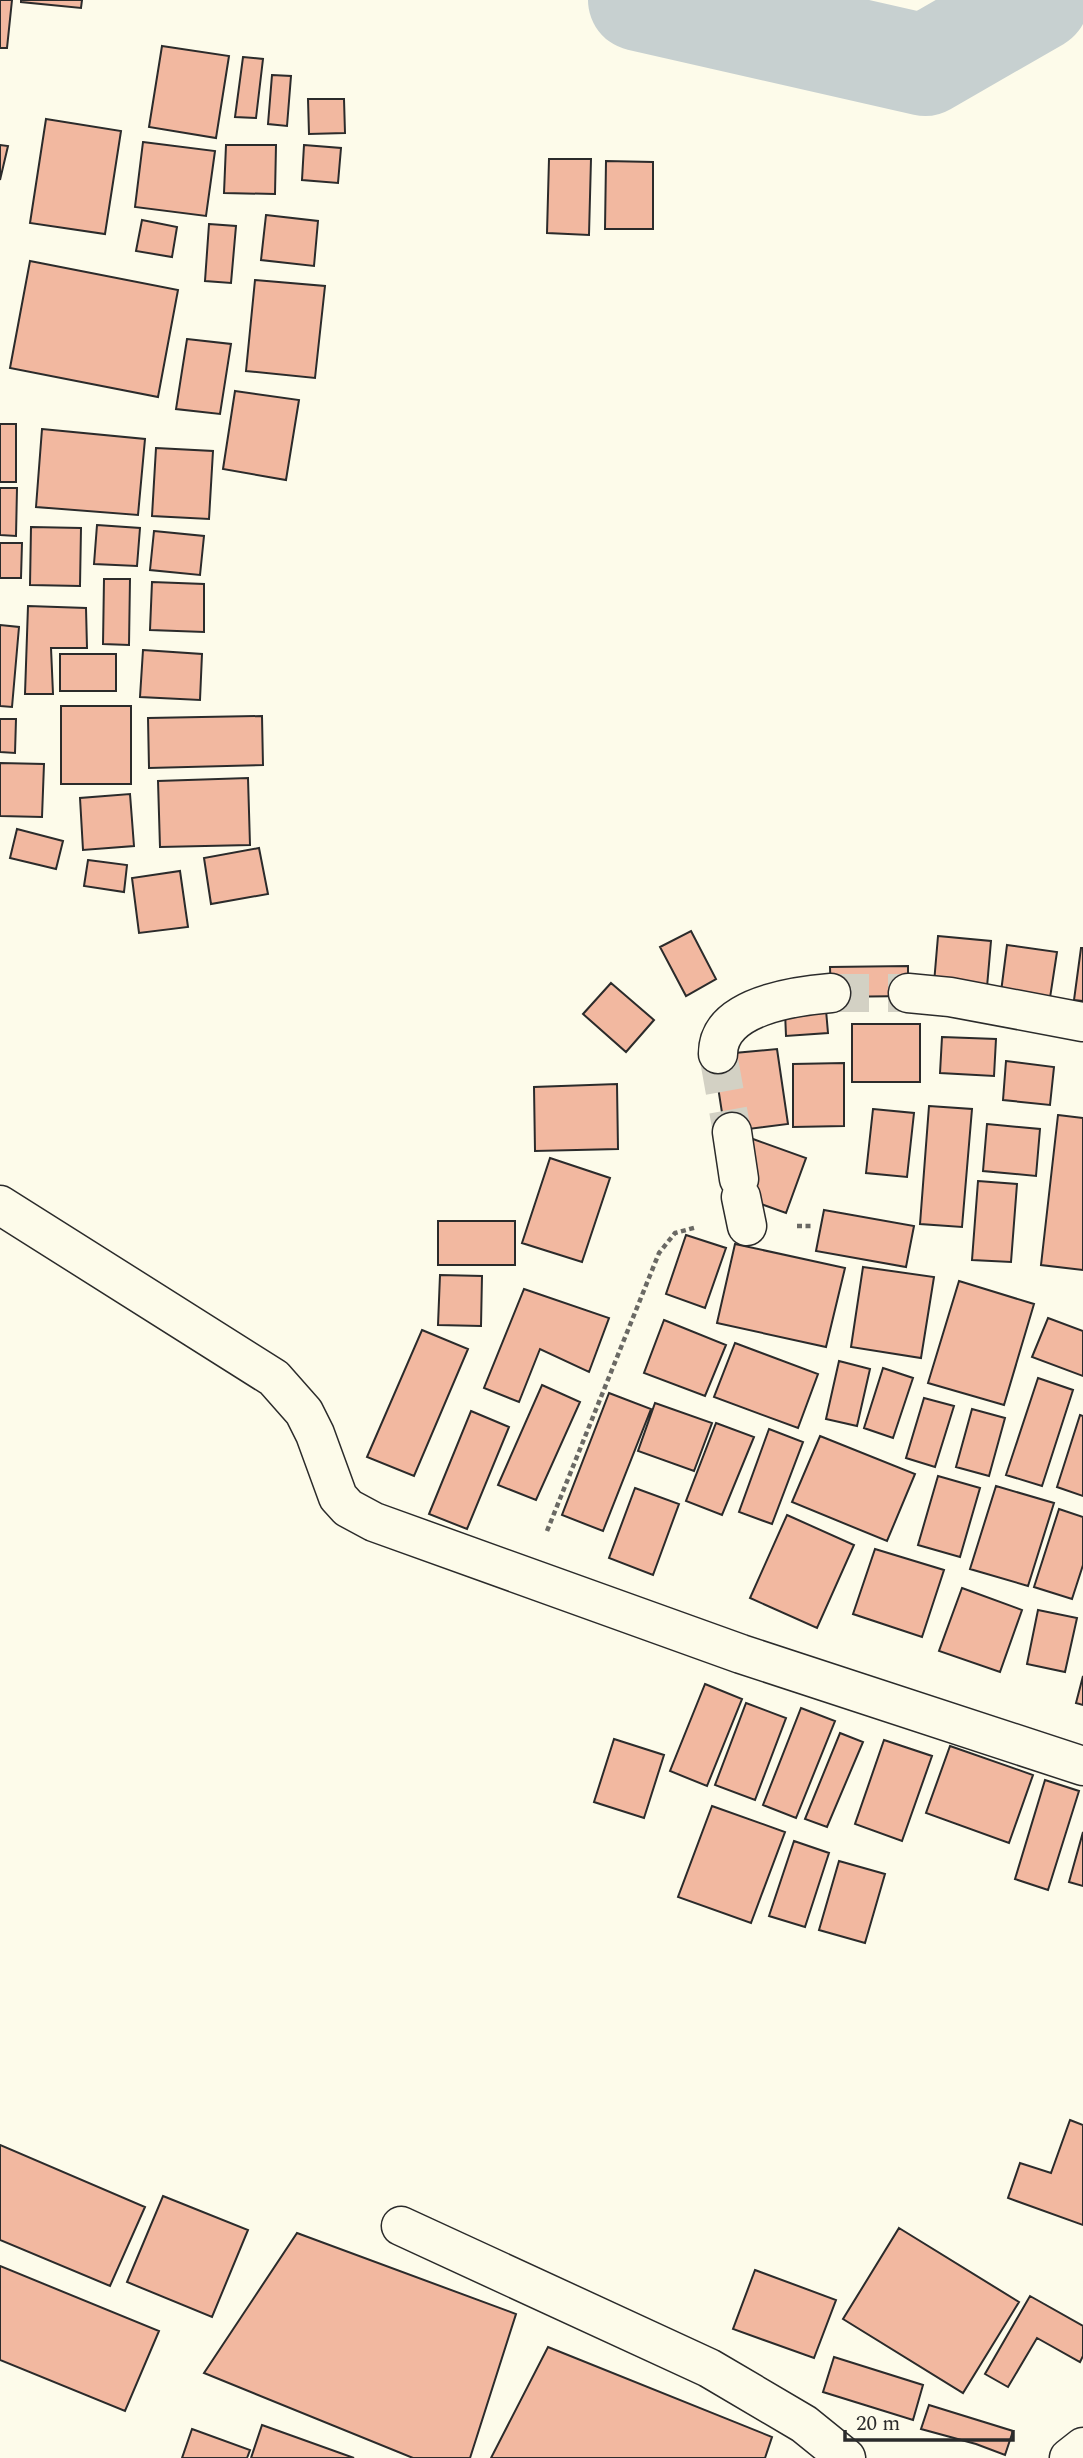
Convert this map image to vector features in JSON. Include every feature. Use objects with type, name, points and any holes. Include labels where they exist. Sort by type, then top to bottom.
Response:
[{"type":"street","points":[[718,1054],[718,1043],[722,1035],[736,1022],[763,1005],[795,996],[831,993]]},
{"type":"street","points":[[908,993],[1083,1022]]},
{"type":"street","points":[[732,1132],[742,1201]]},
{"type":"street","points":[[0,1205],[274,1378],[304,1412],[338,1497],[348,1508],[374,1522],[741,1654],[1083,1766]]},
{"type":"street","points":[[401,2225],[709,2368],[804,2424],[846,2458]]},
{"type":"street","points":[[1069,2458],[1083,2447]]},
{"type":"path","points":[[528,1577],[659,1253],[675,1233],[742,1201]]},
{"type":"building","points":[[0,0],[12,0],[7,48],[0,48]]},
{"type":"building","points":[[21,0],[82,0],[81,8]]},
{"type":"building","points":[[162,46],[229,56],[216,138],[149,127]]},
{"type":"building","points":[[243,57],[263,59],[256,118],[235,117]]},
{"type":"building","points":[[272,75],[291,76],[287,126],[268,124]]},
{"type":"building","points":[[308,99],[344,99],[345,133],[309,134]]},
{"type":"building","points":[[46,119],[121,131],[105,234],[30,223]]},
{"type":"building","points":[[143,142],[215,151],[206,216],[135,207]]},
{"type":"building","points":[[0,145],[8,146],[0,180]]},
{"type":"building","points":[[226,145],[276,145],[275,194],[224,193]]},
{"type":"building","points":[[304,145],[341,148],[338,183],[302,180]]},
{"type":"building","points":[[549,159],[591,159],[589,235],[547,233]]},
{"type":"building","points":[[606,161],[653,162],[653,229],[605,229]]},
{"type":"building","points":[[266,215],[318,221],[314,266],[261,260]]},
{"type":"building","points":[[142,220],[177,227],[172,257],[136,251]]},
{"type":"building","points":[[209,224],[236,226],[231,283],[205,281]]},
{"type":"building","points":[[30,261],[178,290],[158,397],[10,368]]},
{"type":"building","points":[[255,280],[325,286],[315,378],[246,371]]},
{"type":"building","points":[[187,339],[231,344],[220,414],[176,409]]},
{"type":"building","points":[[235,391],[299,400],[286,480],[223,469]]},
{"type":"building","points":[[0,424],[16,424],[16,482],[0,482]]},
{"type":"building","points":[[42,429],[145,439],[138,515],[36,507]]},
{"type":"building","points":[[156,448],[213,451],[209,519],[152,516]]},
{"type":"building","points":[[0,488],[17,488],[16,536],[0,535]]},
{"type":"building","points":[[97,525],[140,528],[137,566],[94,564]]},
{"type":"building","points":[[31,527],[81,528],[80,586],[30,585]]},
{"type":"building","points":[[154,531],[204,536],[200,575],[150,570]]},
{"type":"building","points":[[0,543],[22,543],[21,578],[0,578]]},
{"type":"building","points":[[104,579],[130,579],[129,645],[103,644]]},
{"type":"building","points":[[152,582],[204,584],[204,632],[150,630]]},
{"type":"building","points":[[28,606],[86,608],[87,648],[51,648],[53,694],[25,694]]},
{"type":"building","points":[[0,625],[19,627],[12,707],[0,706]]},
{"type":"building","points":[[143,650],[202,654],[200,700],[140,697]]},
{"type":"building","points":[[60,654],[116,654],[116,691],[60,691]]},
{"type":"building","points":[[61,706],[131,706],[131,784],[61,784]]},
{"type":"building","points":[[262,716],[263,765],[149,768],[148,718]]},
{"type":"building","points":[[0,719],[16,719],[15,753],[0,752]]},
{"type":"building","points":[[0,763],[44,764],[42,817],[0,816]]},
{"type":"building","points":[[248,778],[250,845],[160,847],[158,781]]},
{"type":"building","points":[[130,794],[134,846],[83,850],[80,798]]},
{"type":"building","points":[[17,829],[63,841],[56,869],[10,858]]},
{"type":"building","points":[[259,848],[268,894],[211,904],[204,858]]},
{"type":"building","points":[[88,860],[127,865],[124,892],[84,886]]},
{"type":"building","points":[[180,871],[188,927],[139,933],[132,878]]},
{"type":"building","points":[[691,931],[716,979],[686,996],[660,947]]},
{"type":"building","points":[[938,936],[991,941],[987,987],[934,983]]},
{"type":"building","points":[[1007,945],[1057,952],[1050,998],[1001,992]]},
{"type":"building","points":[[1083,948],[1083,1001],[1074,1000]]},
{"type":"building","points":[[908,966],[908,996],[831,997],[830,967]]},
{"type":"building","points":[[611,983],[654,1020],[626,1052],[583,1014]]},
{"type":"building","points":[[826,1010],[828,1033],[786,1036],[785,1012]]},
{"type":"building","points":[[852,1024],[920,1024],[920,1082],[852,1082]]},
{"type":"building","points":[[942,1037],[996,1039],[994,1076],[940,1073]]},
{"type":"building","points":[[777,1049],[788,1124],[725,1132],[713,1055]]},
{"type":"building","points":[[1006,1061],[1054,1067],[1050,1105],[1003,1100]]},
{"type":"building","points":[[844,1063],[844,1126],[793,1127],[793,1064]]},
{"type":"building","points":[[617,1084],[618,1149],[535,1151],[534,1087]]},
{"type":"building","points":[[929,1106],[972,1109],[962,1227],[920,1224]]},
{"type":"building","points":[[873,1109],[914,1113],[907,1177],[866,1173]]},
{"type":"building","points":[[1058,1115],[1083,1118],[1083,1270],[1041,1265]]},
{"type":"building","points":[[987,1124],[1040,1129],[1036,1176],[983,1171]]},
{"type":"building","points":[[753,1139],[806,1158],[786,1213],[733,1194]]},
{"type":"building","points":[[550,1158],[610,1178],[582,1262],[522,1243]]},
{"type":"building","points":[[978,1181],[1017,1184],[1011,1262],[972,1260]]},
{"type":"building","points":[[824,1210],[914,1226],[906,1267],[816,1251]]},
{"type":"building","points":[[438,1221],[515,1221],[515,1265],[438,1265]]},
{"type":"building","points":[[686,1235],[726,1248],[705,1308],[666,1294]]},
{"type":"building","points":[[735,1244],[845,1268],[826,1347],[717,1323]]},
{"type":"building","points":[[863,1267],[934,1277],[921,1358],[851,1347]]},
{"type":"building","points":[[440,1275],[482,1276],[481,1326],[438,1325]]},
{"type":"building","points":[[959,1281],[1034,1304],[1004,1405],[928,1383]]},
{"type":"building","points":[[524,1289],[609,1318],[589,1372],[540,1349],[519,1402],[484,1388]]},
{"type":"building","points":[[1048,1318],[1083,1331],[1083,1376],[1032,1357]]},
{"type":"building","points":[[664,1320],[726,1345],[705,1396],[644,1373]]},
{"type":"building","points":[[422,1330],[468,1349],[414,1476],[367,1457]]},
{"type":"building","points":[[735,1343],[818,1374],[798,1428],[714,1397]]},
{"type":"building","points":[[839,1361],[870,1369],[857,1426],[826,1419]]},
{"type":"building","points":[[883,1368],[913,1378],[893,1438],[864,1428]]},
{"type":"building","points":[[1038,1378],[1073,1390],[1042,1486],[1006,1475]]},
{"type":"building","points":[[542,1385],[580,1402],[536,1500],[498,1485]]},
{"type":"building","points":[[609,1393],[651,1409],[603,1531],[562,1515]]},
{"type":"building","points":[[924,1398],[954,1406],[935,1467],[906,1458]]},
{"type":"building","points":[[655,1403],[712,1423],[694,1471],[638,1451]]},
{"type":"building","points":[[972,1409],[1005,1418],[989,1476],[956,1467]]},
{"type":"building","points":[[471,1411],[509,1427],[467,1529],[429,1514]]},
{"type":"building","points":[[1080,1415],[1083,1416],[1083,1496],[1057,1487]]},
{"type":"building","points":[[716,1423],[754,1437],[722,1515],[686,1501]]},
{"type":"building","points":[[769,1429],[803,1442],[772,1524],[739,1512]]},
{"type":"building","points":[[820,1436],[915,1474],[887,1541],[792,1502]]},
{"type":"building","points":[[938,1476],[980,1488],[960,1557],[918,1545]]},
{"type":"building","points":[[996,1486],[1054,1503],[1028,1586],[970,1569]]},
{"type":"building","points":[[635,1488],[679,1504],[653,1575],[609,1558]]},
{"type":"building","points":[[1059,1509],[1083,1517],[1083,1565],[1072,1599],[1034,1587]]},
{"type":"building","points":[[787,1515],[854,1545],[817,1628],[750,1598]]},
{"type":"building","points":[[875,1549],[944,1570],[922,1637],[853,1614]]},
{"type":"building","points":[[962,1588],[1022,1610],[1000,1672],[939,1651]]},
{"type":"building","points":[[1038,1610],[1077,1618],[1065,1672],[1027,1664]]},
{"type":"building","points":[[1083,1676],[1083,1705],[1076,1703]]},
{"type":"building","points":[[705,1684],[742,1699],[707,1786],[670,1771]]},
{"type":"building","points":[[746,1703],[786,1718],[755,1800],[715,1785]]},
{"type":"building","points":[[801,1708],[835,1721],[796,1818],[763,1805]]},
{"type":"building","points":[[840,1733],[863,1742],[827,1827],[805,1819]]},
{"type":"building","points":[[614,1739],[664,1755],[644,1818],[594,1802]]},
{"type":"building","points":[[884,1740],[932,1756],[902,1841],[855,1824]]},
{"type":"building","points":[[950,1746],[1033,1775],[1009,1843],[926,1813]]},
{"type":"building","points":[[1045,1780],[1079,1791],[1048,1890],[1015,1879]]},
{"type":"building","points":[[712,1806],[785,1832],[751,1923],[678,1897]]},
{"type":"building","points":[[1083,1832],[1083,1886],[1069,1882]]},
{"type":"building","points":[[794,1841],[829,1853],[805,1927],[769,1916]]},
{"type":"building","points":[[839,1861],[885,1874],[865,1943],[819,1930]]},
{"type":"building","points":[[1070,2120],[1083,2125],[1083,2225],[1008,2198],[1020,2163],[1051,2173]]},
{"type":"building","points":[[0,2145],[145,2207],[110,2286],[0,2240]]},
{"type":"building","points":[[163,2196],[248,2230],[212,2317],[127,2282]]},
{"type":"building","points":[[899,2228],[1019,2302],[963,2393],[843,2319]]},
{"type":"building","points":[[297,2233],[516,2314],[470,2458],[413,2458],[204,2373]]},
{"type":"building","points":[[0,2266],[159,2331],[125,2411],[0,2360]]},
{"type":"building","points":[[755,2270],[836,2300],[814,2358],[733,2329]]},
{"type":"building","points":[[1030,2296],[1083,2326],[1083,2356],[1080,2362],[1037,2338],[1008,2387],[985,2374]]},
{"type":"building","points":[[548,2347],[772,2437],[765,2458],[491,2458]]},
{"type":"building","points":[[834,2357],[923,2385],[913,2420],[823,2392]]},
{"type":"building","points":[[929,2405],[1013,2431],[1005,2455],[921,2429]]},
{"type":"building","points":[[262,2425],[354,2458],[251,2458]]},
{"type":"building","points":[[192,2429],[250,2450],[247,2458],[182,2458]]},
{"type":"waterway","points":[[639,0],[925,65],[1038,0]]},
{"type":"tunnel","points":[[831,993],[908,993]]},
{"type":"tunnel","points":[[718,1054],[732,1132]]}]
